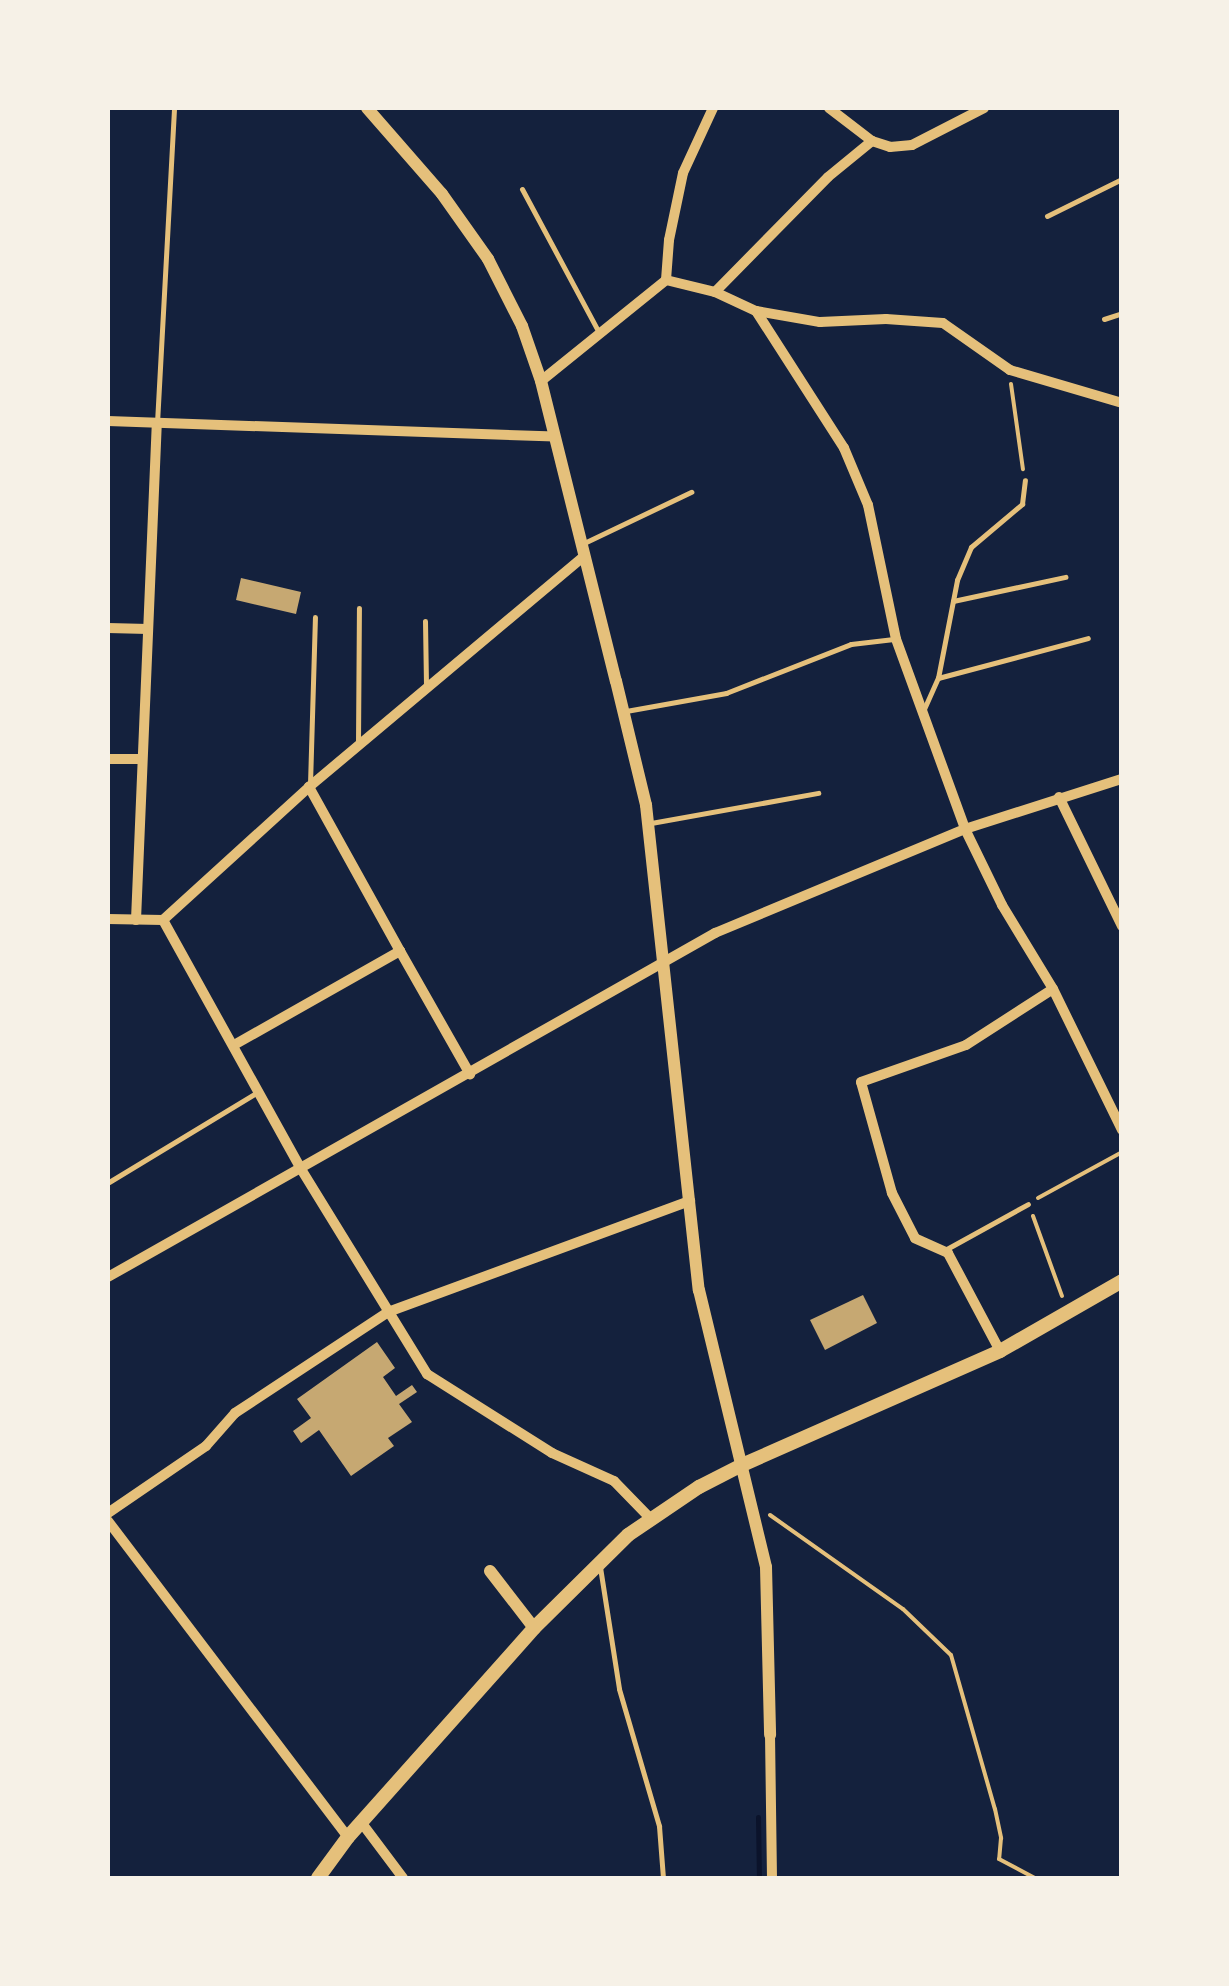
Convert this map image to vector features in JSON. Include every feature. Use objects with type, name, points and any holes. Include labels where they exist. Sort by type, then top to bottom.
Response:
[{"type":"main road","points":[[318,1878],[348,1836],[534,1628],[599,1560],[651,1519],[742,1465],[1000,1350],[1122,1281]]},
{"type":"street","points":[[367,108],[442,194],[488,259],[522,326],[541,381],[624,711],[648,824],[699,1290],[756,1512],[770,1600],[772,1878]]},
{"type":"street","points":[[541,381],[666,280],[669,240],[683,173],[713,108]]},
{"type":"street","points":[[829,108],[872,141],[890,147],[912,144],[984,108]]},
{"type":"street","points":[[715,292],[828,177],[872,141]]},
{"type":"street","points":[[666,280],[715,292],[756,311],[820,322],[886,319],[943,323],[1010,370],[1122,403]]},
{"type":"street","points":[[756,311],[844,448],[868,505],[896,639],[965,829],[1002,905],[1054,989],[1122,1130]]},
{"type":"street","points":[[108,421],[555,437]]},
{"type":"street","points":[[136,920],[157,423]]},
{"type":"street","points":[[108,919],[163,920],[583,550]]},
{"type":"street","points":[[108,628],[148,629]]},
{"type":"street","points":[[108,759],[142,759]]},
{"type":"street","points":[[108,1278],[715,933],[965,829],[1122,779]]},
{"type":"street","points":[[310,788],[470,1074]]},
{"type":"street","points":[[1059,796],[1122,926]]},
{"type":"street","points":[[163,920],[300,1169],[426,1374],[552,1453],[614,1481],[651,1519]]},
{"type":"street","points":[[234,1046],[400,951]]},
{"type":"street","points":[[1000,1350],[943,1251],[915,1238],[892,1194],[861,1082],[966,1045],[1054,989]]},
{"type":"street","points":[[108,1513],[206,1446],[235,1413],[388,1312],[690,1200]]},
{"type":"street","points":[[108,1522],[348,1836]]},
{"type":"street","points":[[490,1571],[534,1628]]},
{"type":"street","points":[[361,1822],[403,1878]]},
{"type":"lane","points":[[157,423],[174,108]]},
{"type":"lane","points":[[1048,216],[1122,178]]},
{"type":"lane","points":[[522,189],[600,334]]},
{"type":"lane","points":[[1104,319],[1122,313]]},
{"type":"lane","points":[[924,708],[938,678],[953,601],[971,547],[1022,504],[1025,480]]},
{"type":"lane","points":[[583,550],[691,492]]},
{"type":"lane","points":[[953,601],[1065,577]]},
{"type":"lane","points":[[358,746],[359,608]]},
{"type":"lane","points":[[310,788],[315,617]]},
{"type":"lane","points":[[425,621],[426,690]]},
{"type":"lane","points":[[938,678],[1088,638]]},
{"type":"lane","points":[[624,711],[726,693],[851,644],[896,639]]},
{"type":"lane","points":[[648,824],[818,793]]},
{"type":"lane","points":[[109,1182],[259,1092]]},
{"type":"lane","points":[[943,1251],[1028,1204]]},
{"type":"lane","points":[[599,1560],[619,1689],[659,1826],[663,1878]]},
{"type":"path","points":[[1010,370],[1025,480]]},
{"type":"path","points":[[1068,1314],[1028,1204],[1122,1152]]},
{"type":"path","points":[[756,1512],[775,1516],[810,1546],[861,1577],[943,1645],[966,1697],[1001,1838],[999,1859],[1034,1878]]},
{"type":"building","points":[[241,578],[301,592],[296,614],[236,600]]},
{"type":"building","points":[[863,1295],[877,1323],[825,1350],[810,1320]]},
{"type":"building","points":[[377,1342],[395,1368],[383,1377],[396,1396],[412,1385],[417,1392],[399,1404],[412,1422],[388,1438],[394,1446],[351,1476],[319,1430],[301,1443],[293,1431],[311,1418],[297,1399]]},
{"type":"waterway","points":[[758,1817],[759,1878]]}]
